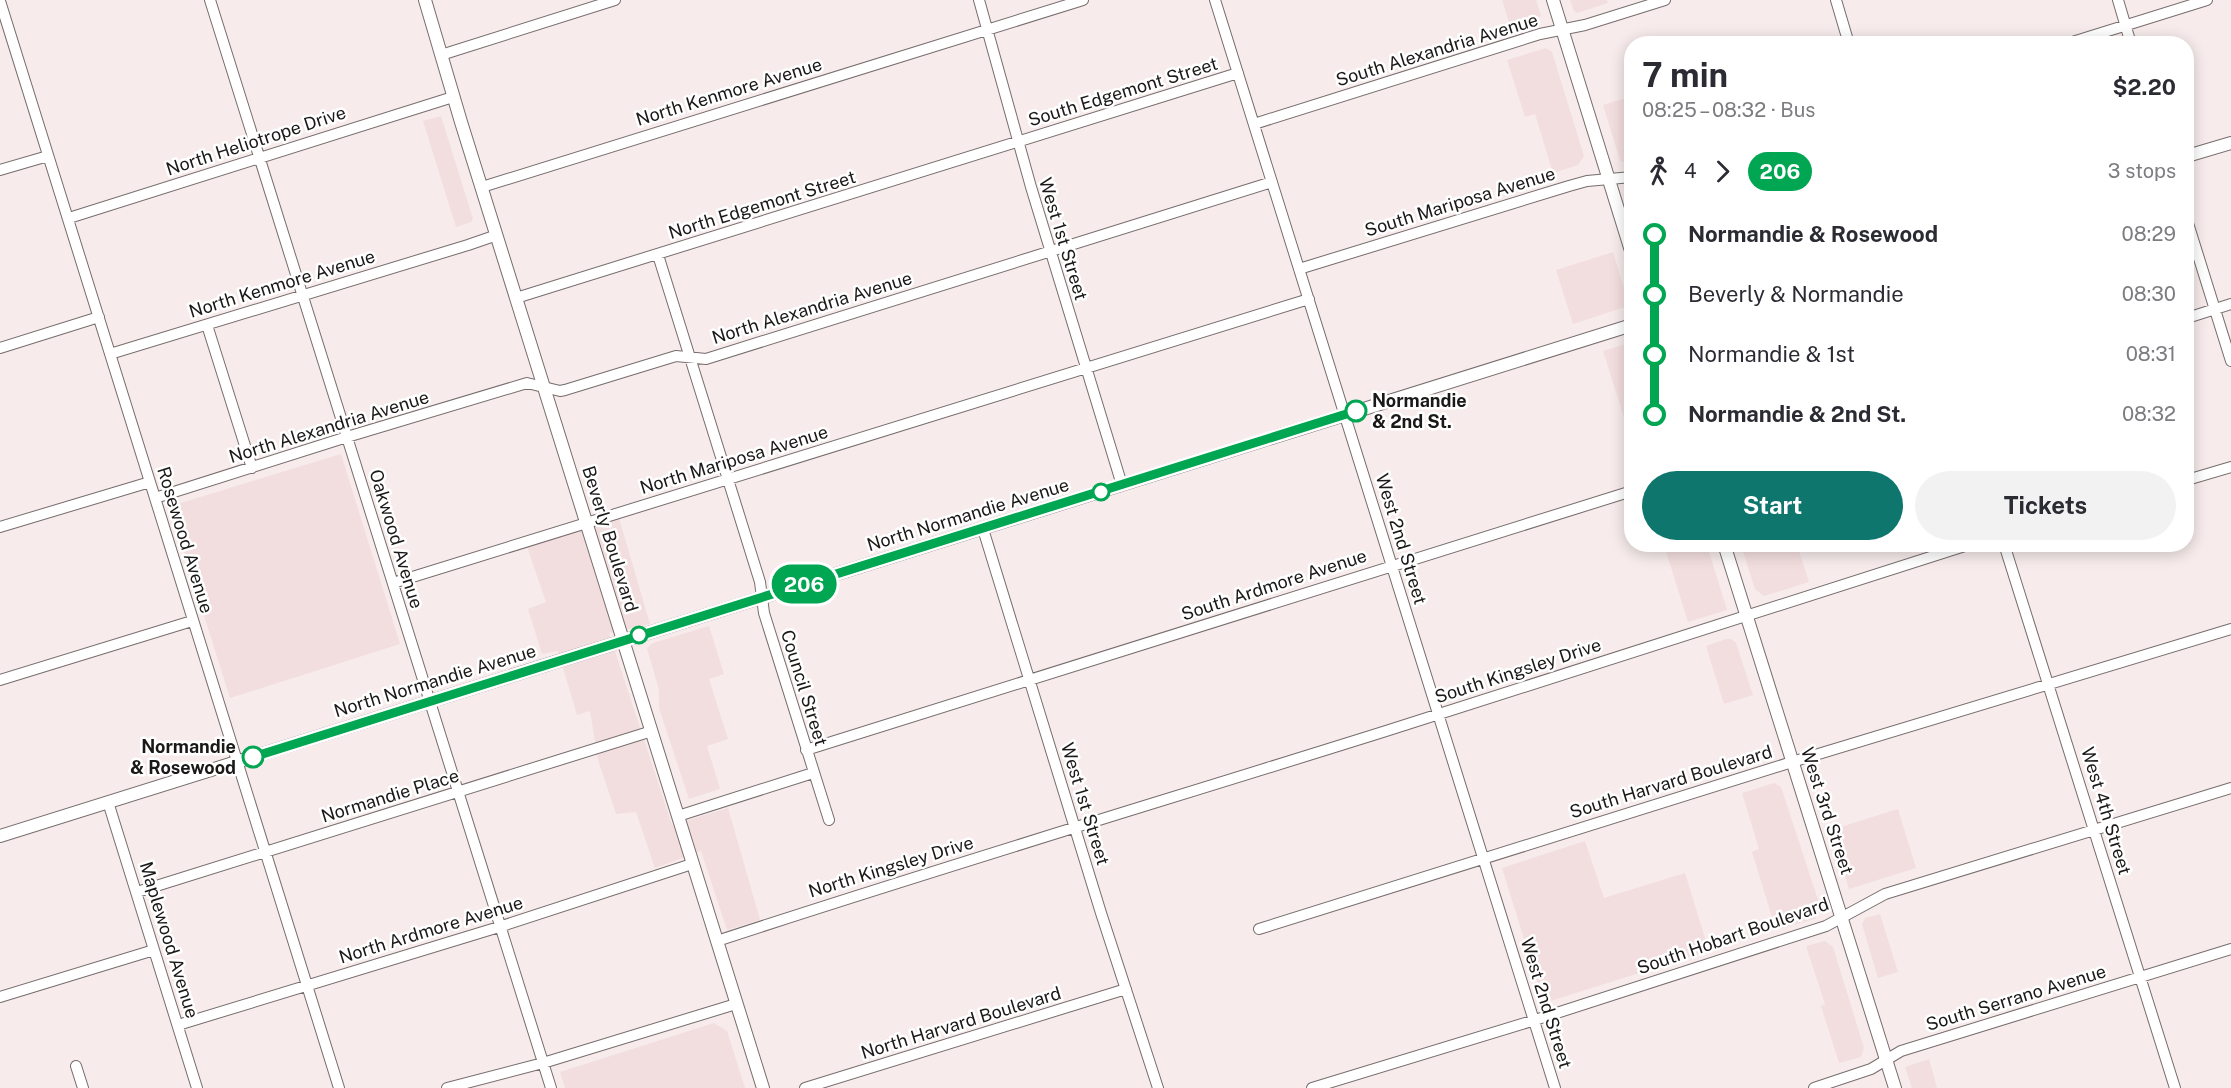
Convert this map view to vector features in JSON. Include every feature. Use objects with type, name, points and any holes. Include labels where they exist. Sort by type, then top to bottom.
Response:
[{"type":"main road","name":"Beverly Boulevard","points":[[425,0],[453,97],[763,1088]]},
{"type":"main road","points":[[1553,0],[1624,228]]},
{"type":"main road","points":[[2194,154],[2231,142]]},
{"type":"main road","name":"North Normandie Avenue","points":[[0,836],[1624,328]]},
{"type":"main road","name":"West 3rd Street","points":[[1727,552],[1895,1088]]},
{"type":"street","name":"Oakwood Avenue","points":[[210,0],[551,1088]]},
{"type":"street","points":[[441,55],[615,0]]},
{"type":"street","name":"West 1st Street","points":[[979,0],[1049,251],[1122,485]]},
{"type":"street","name":"North Kenmore Avenue","points":[[482,187],[1083,0]]},
{"type":"street","name":"West 2nd Street","points":[[1215,0],[1555,1088]]},
{"type":"street","name":"South Alexandria Avenue","points":[[1254,124],[1540,34],[1585,25],[1665,0]]},
{"type":"street","points":[[1836,0],[1847,36]]},
{"type":"street","points":[[2118,0],[2129,36]]},
{"type":"street","points":[[2091,36],[2207,0]]},
{"type":"street","name":"Rosewood Avenue","points":[[1,6],[339,1088]]},
{"type":"street","name":"South Edgemont Street","points":[[1018,142],[1238,73]]},
{"type":"street","name":"North Heliotrope Drive","points":[[69,218],[453,97]]},
{"type":"street","name":"North Edgemont Street","points":[[516,298],[1018,142]]},
{"type":"street","points":[[0,170],[48,156]]},
{"type":"street","name":"South Mariposa Avenue","points":[[1299,269],[1569,186],[1624,178]]},
{"type":"street","name":"North Alexandria Avenue","points":[[154,498],[527,383],[566,390],[676,356],[706,359],[1272,182]]},
{"type":"street","name":"North Kenmore Avenue","points":[[110,354],[496,235]]},
{"type":"street","points":[[2194,242],[2231,361]]},
{"type":"street","name":"Council Street","points":[[658,255],[760,582],[764,613],[829,820]]},
{"type":"street","points":[[1086,368],[1308,299]]},
{"type":"street","points":[[2194,316],[2231,304]]},
{"type":"street","points":[[0,348],[99,317]]},
{"type":"street","points":[[207,324],[252,468]]},
{"type":"street","name":"North Mariposa Avenue","points":[[393,583],[1086,368]]},
{"type":"street","points":[[2194,478],[2231,467]]},
{"type":"street","points":[[0,526],[150,482]]},
{"type":"street","name":"South Ardmore Avenue","points":[[1030,680],[1624,493]]},
{"type":"street","name":"West 1st Street","points":[[983,529],[1158,1088]]},
{"type":"street","name":"South Kingsley Drive","points":[[1075,828],[1946,552]]},
{"type":"street","name":"West 4th Street","points":[[2007,552],[2175,1088]]},
{"type":"street","points":[[0,680],[192,621]]},
{"type":"street","name":"South Harvard Boulevard","points":[[1259,929],[1792,762],[2231,629]]},
{"type":"street","points":[[806,750],[1030,680]]},
{"type":"street","name":"Normandie Place","points":[[137,892],[652,732]]},
{"type":"street","points":[[678,816],[813,773]]},
{"type":"street","name":"South Hobart Boulevard","points":[[1312,1088],[1535,1020],[1826,926],[1885,894],[2231,789]]},
{"type":"street","name":"Maplewood Avenue","points":[[108,802],[197,1088]]},
{"type":"street","name":"North Kingsley Drive","points":[[717,941],[853,896],[1075,828]]},
{"type":"street","name":"North Ardmore Avenue","points":[[178,1025],[499,927],[692,864]]},
{"type":"street","points":[[0,997],[154,950]]},
{"type":"street","name":"South Serrano Avenue","points":[[1814,1088],[1871,1069],[1901,1051],[2231,950]]},
{"type":"street","name":"North Harvard Boulevard","points":[[805,1088],[1126,989]]},
{"type":"street","points":[[447,1088],[543,1063],[736,1004]]},
{"type":"street","points":[[76,1066],[83,1088]]},
{"type":"shaded area","points":[[1502,0],[1536,0],[1541,16],[1510,26]]},
{"type":"shaded area","points":[[1570,0],[1607,0],[1608,3],[1577,13]]},
{"type":"shaded area","points":[[1546,48],[1552,52],[1584,156],[1578,165],[1553,173],[1535,114],[1525,117],[1507,60]]},
{"type":"shaded area","points":[[1624,99],[1624,162],[1620,160],[1603,105]]},
{"type":"shaded area","points":[[441,116],[473,219],[471,222],[456,227],[423,121]]},
{"type":"shaded area","points":[[1613,252],[1624,288],[1624,307],[1573,324],[1556,270]]},
{"type":"shaded area","points":[[1624,344],[1624,418],[1603,351]]},
{"type":"shaded area","points":[[341,454],[400,644],[230,698],[171,511],[174,505]]},
{"type":"shaded area","points":[[619,518],[650,624],[609,633],[672,825],[728,808],[760,920],[727,930],[701,851],[655,868],[636,812],[616,814],[598,760],[590,711],[577,715],[558,651],[542,654],[528,609],[546,602],[527,547]]},
{"type":"shaded area","points":[[1666,552],[1709,552],[1727,610],[1688,622]]},
{"type":"shaded area","points":[[1743,552],[1799,552],[1809,582],[1764,596],[1755,589]]},
{"type":"shaded area","points":[[709,626],[724,674],[709,679],[728,739],[707,746],[720,789],[689,799],[659,708],[659,690],[647,648],[653,643]]},
{"type":"shaded area","points":[[1731,639],[1736,643],[1753,695],[1724,704],[1706,646]]},
{"type":"shaded area","points":[[1774,783],[1781,787],[1821,909],[1814,919],[1776,930],[1752,852],[1759,849],[1742,793]]},
{"type":"shaded area","points":[[1898,809],[1916,868],[1849,889],[1831,830]]},
{"type":"shaded area","points":[[1585,841],[1604,898],[1685,873],[1709,951],[1544,1003],[1502,868]]},
{"type":"shaded area","points":[[1880,914],[1898,972],[1878,978],[1862,924],[1865,918]]},
{"type":"shaded area","points":[[1825,941],[1833,947],[1864,1048],[1861,1057],[1839,1063],[1821,1006],[1825,1004],[1806,946]]},
{"type":"shaded area","points":[[714,1023],[727,1031],[745,1088],[565,1088],[560,1072]]},
{"type":"shaded area","points":[[1929,1059],[1937,1088],[1912,1088],[1905,1067]]},
{"type":"bus line","name":"206","points":[[253,757],[1356,411]]},
{"type":"place","name":"Normandie & 2nd St.","points":[[1356,411]]},
{"type":"place","name":"Normandie & Rosewood","points":[[253,757]]}]
